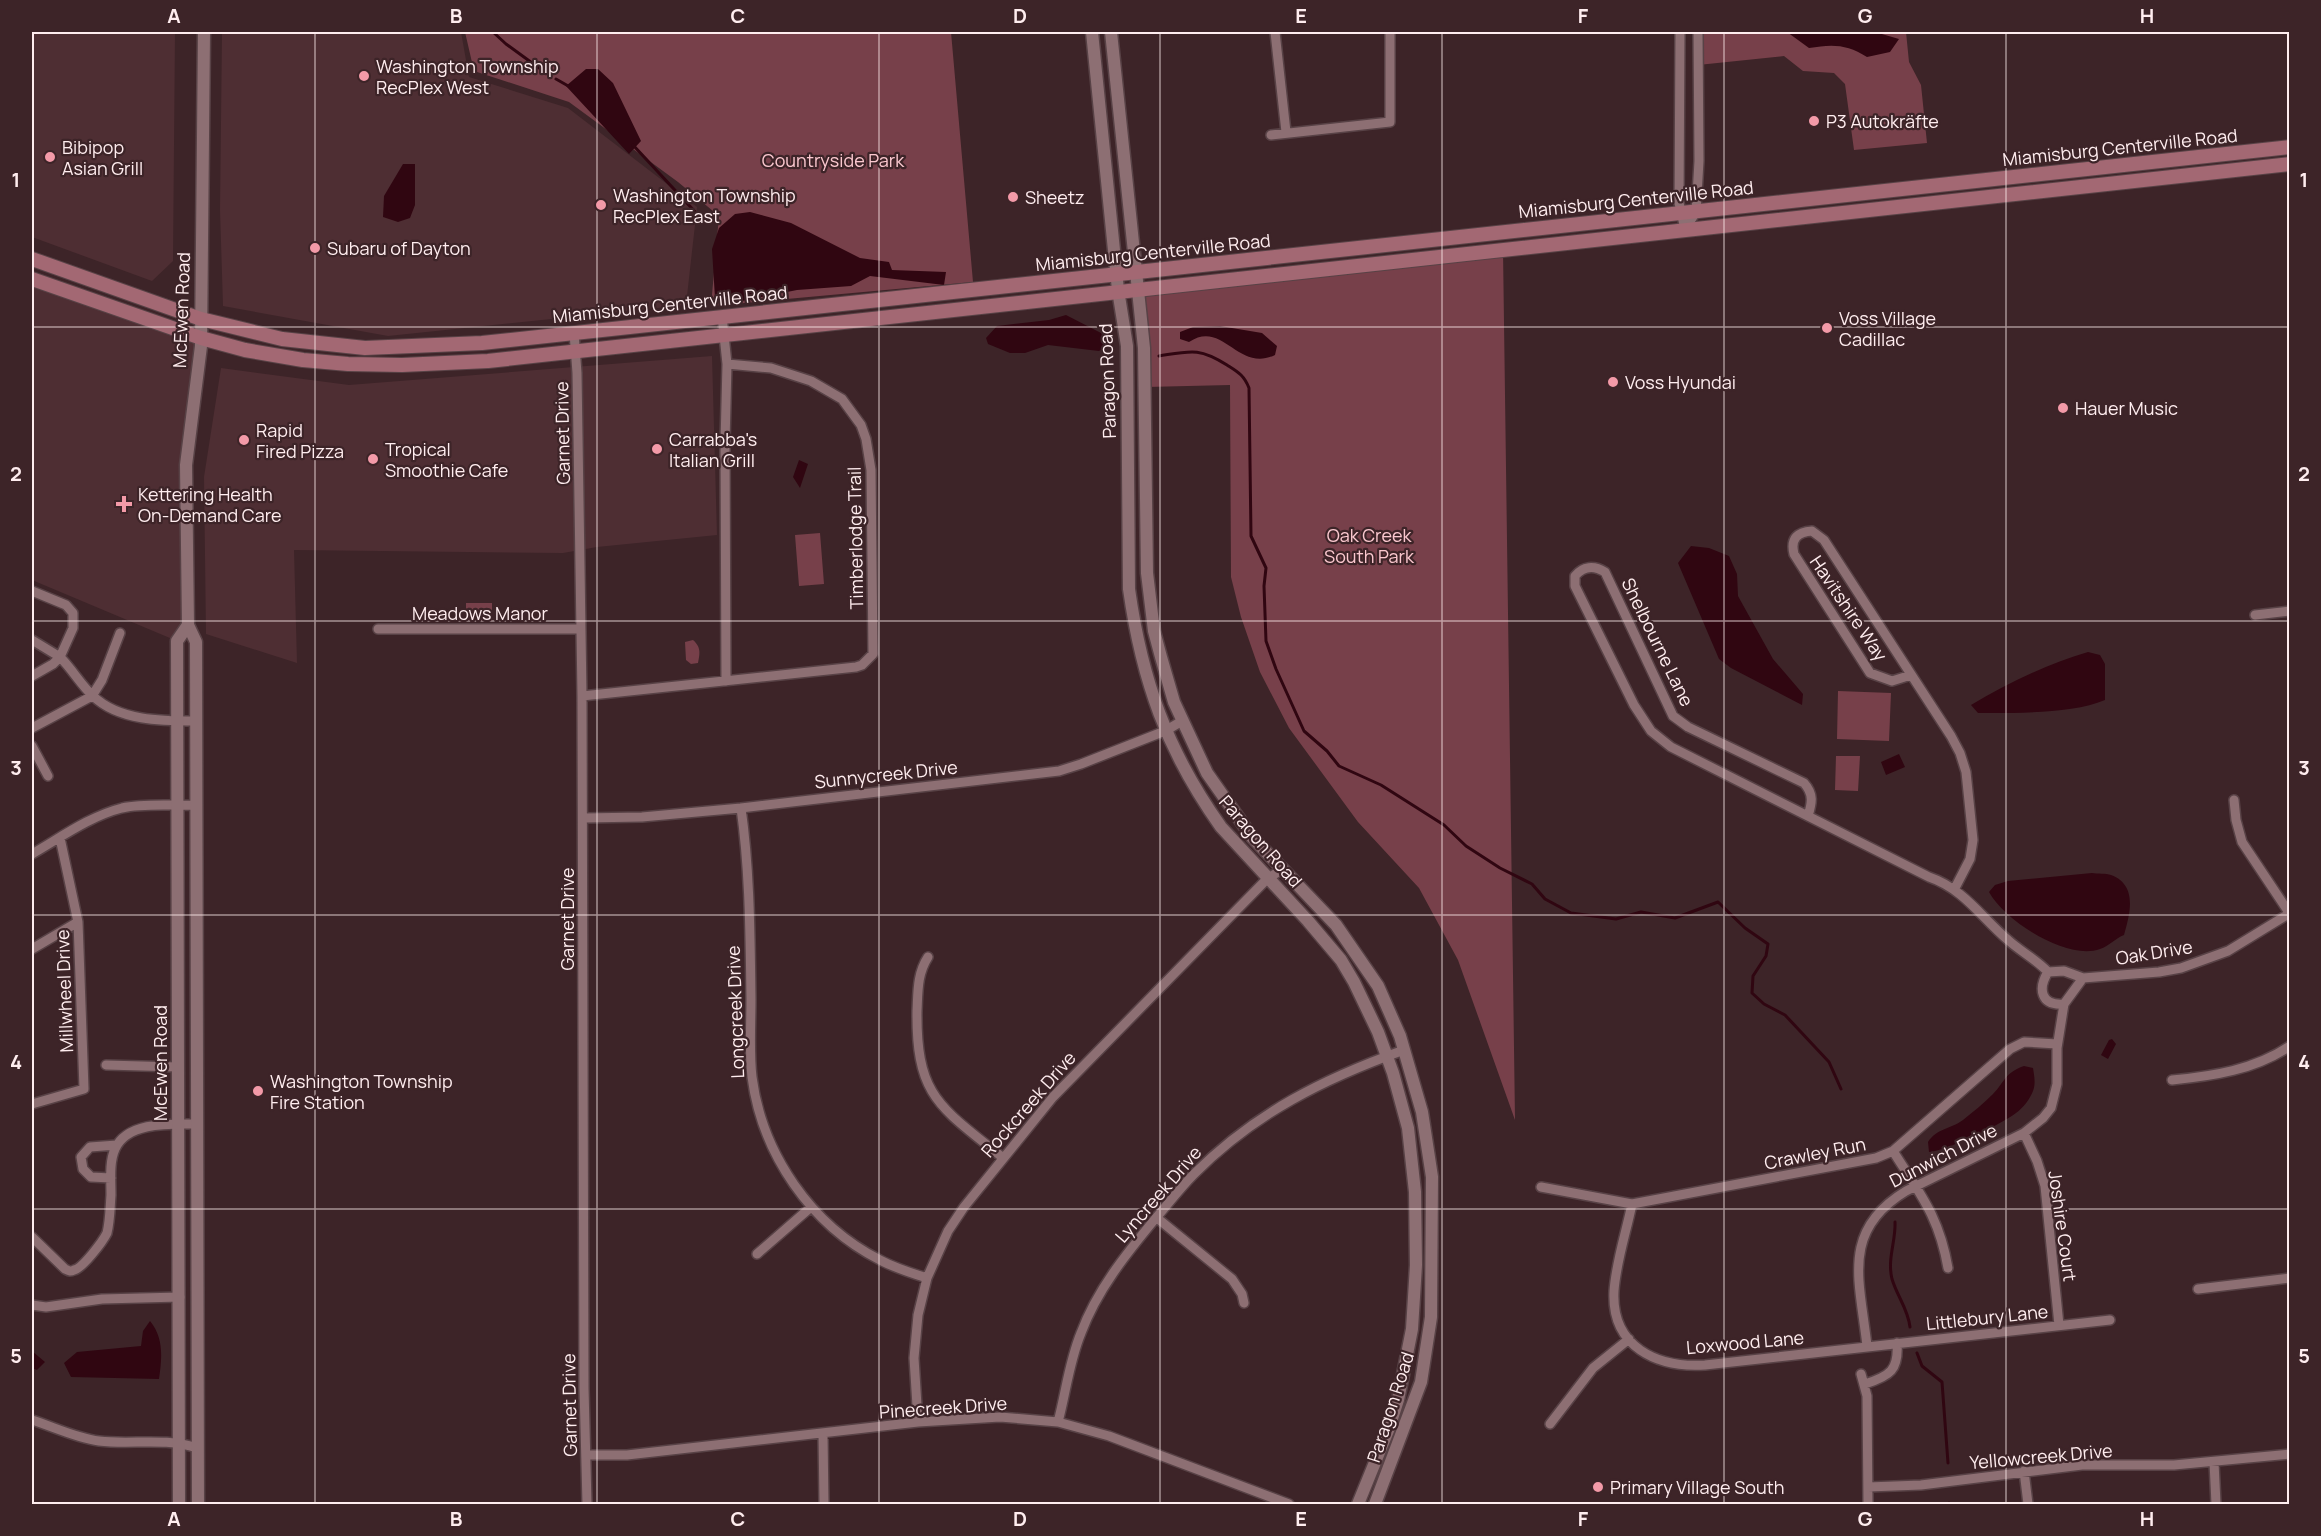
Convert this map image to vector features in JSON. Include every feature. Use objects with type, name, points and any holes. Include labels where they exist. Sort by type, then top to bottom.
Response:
[{"type":"main road","name":"Miamisburg Centerville Road","points":[[32,259],[201,319],[282,339],[364,348],[482,343],[2289,147]]},
{"type":"main road","name":"Miamisburg Centerville Road","points":[[32,279],[201,338],[245,350],[348,364],[402,365],[488,361],[907,316],[1118,290],[2289,164]]},
{"type":"main road","points":[[1867,192],[1868,209]]},
{"type":"main road","points":[[1358,247],[1360,265]]},
{"type":"main road","points":[[904,297],[907,316]]},
{"type":"street","name":"McEwen Road","points":[[198,1504],[196,642],[188,625],[186,460],[201,338],[204,32]]},
{"type":"street","name":"Paragon Road","points":[[1092,32],[1118,290],[1127,346],[1129,589],[1150,689],[1165,731],[1207,808],[1221,828],[1296,907],[1341,960],[1369,1012],[1387,1057],[1408,1128],[1413,1159],[1415,1295],[1412,1329],[1398,1400],[1358,1504]]},
{"type":"street","name":"Paragon Road","points":[[1111,32],[1146,375],[1147,573],[1158,648],[1174,702],[1207,773],[1252,837],[1336,925],[1378,986],[1404,1050],[1422,1112],[1432,1177],[1431,1317],[1421,1382],[1404,1433],[1375,1504]]},
{"type":"street","points":[[1275,32],[1286,132]]},
{"type":"street","points":[[1271,135],[1390,122],[1390,32]]},
{"type":"street","points":[[1680,32],[1680,213],[1685,229]]},
{"type":"street","points":[[1685,229],[1696,212],[1699,161],[1698,32]]},
{"type":"street","points":[[722,316],[727,364],[724,434],[726,681]]},
{"type":"street","name":"Garnet Drive","points":[[574,333],[582,630],[587,1504]]},
{"type":"street","name":"Timberlodge Trail","points":[[582,696],[856,667],[869,660],[874,648],[871,470],[866,439],[861,425],[842,399],[811,381],[771,368],[727,364]]},
{"type":"street","name":"Havitshire Way","points":[[1911,675],[1892,681],[1870,673],[1794,554],[1792,545],[1796,536],[1802,532],[1812,531],[1824,540],[1951,736],[1960,753],[1966,772],[1973,840],[1970,859],[1955,888]]},
{"type":"street","name":"Shelbourne Lane","points":[[1808,816],[1812,795],[1804,783],[1688,728],[1672,716],[1605,572],[1597,567],[1588,567],[1579,571],[1575,576],[1575,586],[1634,705],[1651,731],[1671,747],[1808,816],[1955,888],[2006,939],[2048,972]]},
{"type":"street","points":[[32,591],[66,605],[73,613],[73,628],[60,657],[53,664],[32,676]]},
{"type":"street","points":[[2255,615],[2289,611]]},
{"type":"street","name":"McEwen Road","points":[[179,1504],[177,806],[179,721],[177,641],[188,625]]},
{"type":"street","name":"Meadows Manor","points":[[378,629],[582,630]]},
{"type":"street","points":[[32,728],[92,696],[102,680],[120,633]]},
{"type":"street","points":[[32,640],[60,657],[92,696],[102,704],[130,715],[196,721]]},
{"type":"street","name":"Sunnycreek Drive","points":[[584,818],[642,817],[741,808],[1059,771],[1165,731],[1182,721]]},
{"type":"street","points":[[32,746],[48,776]]},
{"type":"street","points":[[2234,800],[2242,842],[2289,913]]},
{"type":"street","points":[[32,854],[104,814],[122,808],[196,805]]},
{"type":"street","name":"Longcreek Drive","points":[[741,808],[749,873],[751,1055],[756,1098],[763,1125],[790,1180],[811,1207],[842,1236],[861,1249],[900,1269],[927,1278]]},
{"type":"street","name":"Millwheel Drive","points":[[32,1104],[84,1089],[78,922],[60,838]]},
{"type":"street","name":"Rockcreek Drive","points":[[918,1422],[914,1358],[918,1315],[927,1278],[948,1230],[1053,1097],[1267,879],[1283,869]]},
{"type":"street","name":"Oak Drive","points":[[2048,972],[2064,971],[2083,978],[2181,968],[2228,951],[2289,913]]},
{"type":"street","points":[[32,949],[78,922]]},
{"type":"street","points":[[928,957],[919,974],[917,1007],[918,1050],[925,1080],[938,1102],[948,1113],[1003,1158]]},
{"type":"street","points":[[2048,972],[2042,983],[2042,993],[2050,1002],[2064,1004],[2083,978]]},
{"type":"street","name":"Dunwich Drive","points":[[1867,1346],[1858,1267],[1861,1243],[1872,1219],[1891,1200],[2024,1133],[2043,1118],[2051,1108],[2058,1084],[2057,1044],[2064,1004]]},
{"type":"street","name":"Crawley Run","points":[[1541,1187],[1632,1204],[1876,1158],[1893,1150],[2010,1048],[2024,1042],[2057,1044]]},
{"type":"street","points":[[2172,1080],[2223,1074],[2266,1060],[2289,1046]]},
{"type":"street","name":"Lyncreek Drive","points":[[1058,1422],[1073,1354],[1091,1310],[1113,1272],[1192,1175],[1221,1148],[1275,1108],[1330,1079],[1404,1050]]},
{"type":"street","points":[[106,1065],[178,1067]]},
{"type":"street","points":[[32,1238],[65,1269],[79,1268],[107,1233],[113,1157],[117,1145],[127,1136],[147,1126],[196,1124]]},
{"type":"street","name":"Joshire Court","points":[[2024,1133],[2042,1173],[2045,1186],[2059,1326]]},
{"type":"street","points":[[111,1178],[91,1177],[83,1169],[81,1157],[85,1151],[96,1146],[117,1145]]},
{"type":"street","points":[[1893,1150],[1925,1199],[1939,1228],[1948,1268]]},
{"type":"street","name":"Loxwood Lane","points":[[1632,1204],[1614,1290],[1617,1314],[1629,1339],[1653,1358],[1689,1366],[1867,1346]]},
{"type":"street","points":[[757,1254],[811,1207]]},
{"type":"street","points":[[1157,1218],[1232,1279],[1242,1294],[1244,1303]]},
{"type":"street","points":[[2198,1289],[2289,1278]]},
{"type":"street","points":[[32,1305],[46,1306],[102,1299],[180,1297]]},
{"type":"street","name":"Littlebury Lane","points":[[1867,1346],[2110,1320]]},
{"type":"street","points":[[1550,1424],[1593,1368],[1629,1339]]},
{"type":"street","points":[[1865,1384],[1877,1380],[1894,1369],[1898,1357],[1897,1343]]},
{"type":"street","points":[[1861,1374],[1865,1384],[1868,1504]]},
{"type":"street","name":"Pinecreek Drive","points":[[586,1455],[627,1455],[918,1422],[1000,1417],[1058,1422],[1133,1444],[1289,1504]]},
{"type":"street","points":[[32,1420],[87,1439],[179,1442],[197,1448]]},
{"type":"street","points":[[823,1434],[824,1504]]},
{"type":"street","name":"Yellowcreek Drive","points":[[1868,1487],[1921,1485],[2082,1465],[2174,1465],[2289,1454]]},
{"type":"street","points":[[2214,1462],[2216,1504]]},
{"type":"street","points":[[2024,1471],[2028,1504]]},
{"type":"shaded area","points":[[32,32],[175,32],[173,261],[152,281],[32,237]]},
{"type":"shaded area","points":[[222,32],[461,32],[469,77],[568,108],[697,207],[686,305],[388,336],[223,306],[220,210]]},
{"type":"shaded area","points":[[1787,32],[1875,32],[1899,39],[1890,52],[1867,57],[1839,46],[1809,48]]},
{"type":"shaded area","points":[[586,69],[598,69],[613,83],[641,141],[629,154],[566,86]]},
{"type":"shaded area","points":[[403,164],[415,164],[415,205],[410,218],[398,222],[383,217],[384,196]]},
{"type":"shaded area","points":[[750,212],[791,223],[860,258],[889,262],[892,270],[946,272],[944,285],[870,276],[851,286],[797,290],[742,301],[715,298],[712,249],[719,228],[735,214]]},
{"type":"shaded area","points":[[32,279],[201,338],[189,434],[188,625],[177,641],[32,580]]},
{"type":"shaded area","points":[[1066,315],[1101,333],[1107,346],[1099,351],[1048,345],[1025,353],[1010,353],[988,344],[986,338],[997,326],[1049,320]]},
{"type":"shaded area","points":[[1220,326],[1262,333],[1277,346],[1275,355],[1262,359],[1251,357],[1212,337],[1201,337],[1189,342],[1180,339],[1180,332],[1193,327]]},
{"type":"shaded area","points":[[712,356],[717,535],[597,547],[563,553],[294,550],[297,663],[206,634],[204,477],[221,368],[349,385]]},
{"type":"shaded area","points":[[799,460],[808,464],[800,488],[793,477]]},
{"type":"shaded area","points":[[1691,546],[1709,548],[1729,556],[1737,574],[1738,596],[1773,659],[1803,694],[1802,705],[1731,668],[1719,659],[1678,563]]},
{"type":"shaded area","points":[[2088,652],[2100,655],[2105,664],[2105,700],[2076,708],[2025,713],[1978,713],[1971,705],[2028,675]]},
{"type":"shaded area","points":[[1899,754],[1905,767],[1886,775],[1881,762]]},
{"type":"shaded area","points":[[2092,873],[2109,874],[2120,880],[2129,893],[2130,901],[2124,935],[2100,949],[2086,951],[2071,949],[2038,936],[2008,915],[1989,892],[1995,885],[2008,881]]},
{"type":"shaded area","points":[[2112,1039],[2116,1044],[2108,1059],[2101,1055],[2109,1040]]},
{"type":"shaded area","points":[[2024,1066],[2033,1068],[2034,1085],[2030,1097],[2019,1111],[1974,1136],[1929,1152],[1928,1142],[1932,1137],[1963,1120],[1993,1094],[2009,1075]]},
{"type":"shaded area","points":[[150,1321],[160,1341],[159,1379],[71,1377],[64,1363],[77,1352],[141,1346],[143,1331]]},
{"type":"shaded area","points":[[32,1351],[45,1362],[37,1370],[32,1368]]},
{"type":"green space","name":"Countryside Park","points":[[465,32],[951,32],[973,282],[711,306],[719,216],[678,182],[569,102],[474,71]]},
{"type":"green space","points":[[1698,32],[1906,32],[1909,62],[1921,85],[1927,143],[1854,150],[1845,84],[1834,73],[1803,71],[1784,56],[1698,65]]},
{"type":"green space","name":"Oak Creek South Park","points":[[1503,250],[1515,1120],[1458,960],[1419,888],[1358,822],[1289,728],[1260,672],[1241,617],[1231,577],[1230,385],[1146,387],[1137,289]]},
{"type":"green space","points":[[820,533],[824,584],[799,586],[795,535]]},
{"type":"green space","points":[[466,603],[492,603],[492,621],[466,620]]},
{"type":"green space","points":[[693,640],[699,648],[699,656],[698,663],[691,664],[686,660],[685,642]]},
{"type":"green space","points":[[1838,691],[1891,693],[1889,741],[1837,739]]},
{"type":"green space","points":[[1836,756],[1860,756],[1858,791],[1835,790]]},
{"type":"waterway","points":[[493,32],[539,68]]},
{"type":"waterway","points":[[556,79],[570,87]]},
{"type":"waterway","points":[[633,145],[698,215]]},
{"type":"waterway","points":[[1159,356],[1187,352],[1209,355],[1237,372],[1249,388],[1251,536],[1266,568],[1264,586],[1266,641],[1304,731],[1327,751],[1339,766],[1381,785],[1444,825],[1466,846],[1500,868],[1532,884],[1545,899],[1571,913],[1616,919],[1641,912],[1675,918],[1718,902],[1745,928],[1768,944],[1766,956],[1753,976],[1752,993],[1764,1004],[1785,1015],[1829,1062],[1841,1089]]},
{"type":"waterway","points":[[1895,1222],[1891,1272],[1910,1327]]},
{"type":"waterway","points":[[1917,1353],[1922,1366],[1942,1382],[1948,1463]]},
{"type":"place","name":"Washington Township RecPlex West","points":[[364,76]]},
{"type":"place","name":"P3 Autokräfte","points":[[1814,121]]},
{"type":"place","name":"Bibipop Asian Grill","points":[[50,157]]},
{"type":"place","name":"Sheetz","points":[[1013,197]]},
{"type":"place","name":"Washington Township RecPlex East","points":[[601,205]]},
{"type":"place","name":"Subaru of Dayton","points":[[315,248]]},
{"type":"place","name":"Voss Village Cadillac","points":[[1827,328]]},
{"type":"place","name":"Voss Hyundai","points":[[1613,382]]},
{"type":"place","name":"Hauer Music","points":[[2063,408]]},
{"type":"place","name":"Rapid Fired Pizza","points":[[244,440]]},
{"type":"place","name":"Carrabba's Italian Grill","points":[[657,449]]},
{"type":"place","name":"Tropical Smoothie Cafe","points":[[373,459]]},
{"type":"place","name":"Kettering Health On-Demand Care","points":[[124,504]]},
{"type":"place","name":"Washington Township Fire Station","points":[[258,1091]]},
{"type":"place","name":"Primary Village South","points":[[1598,1487]]}]
